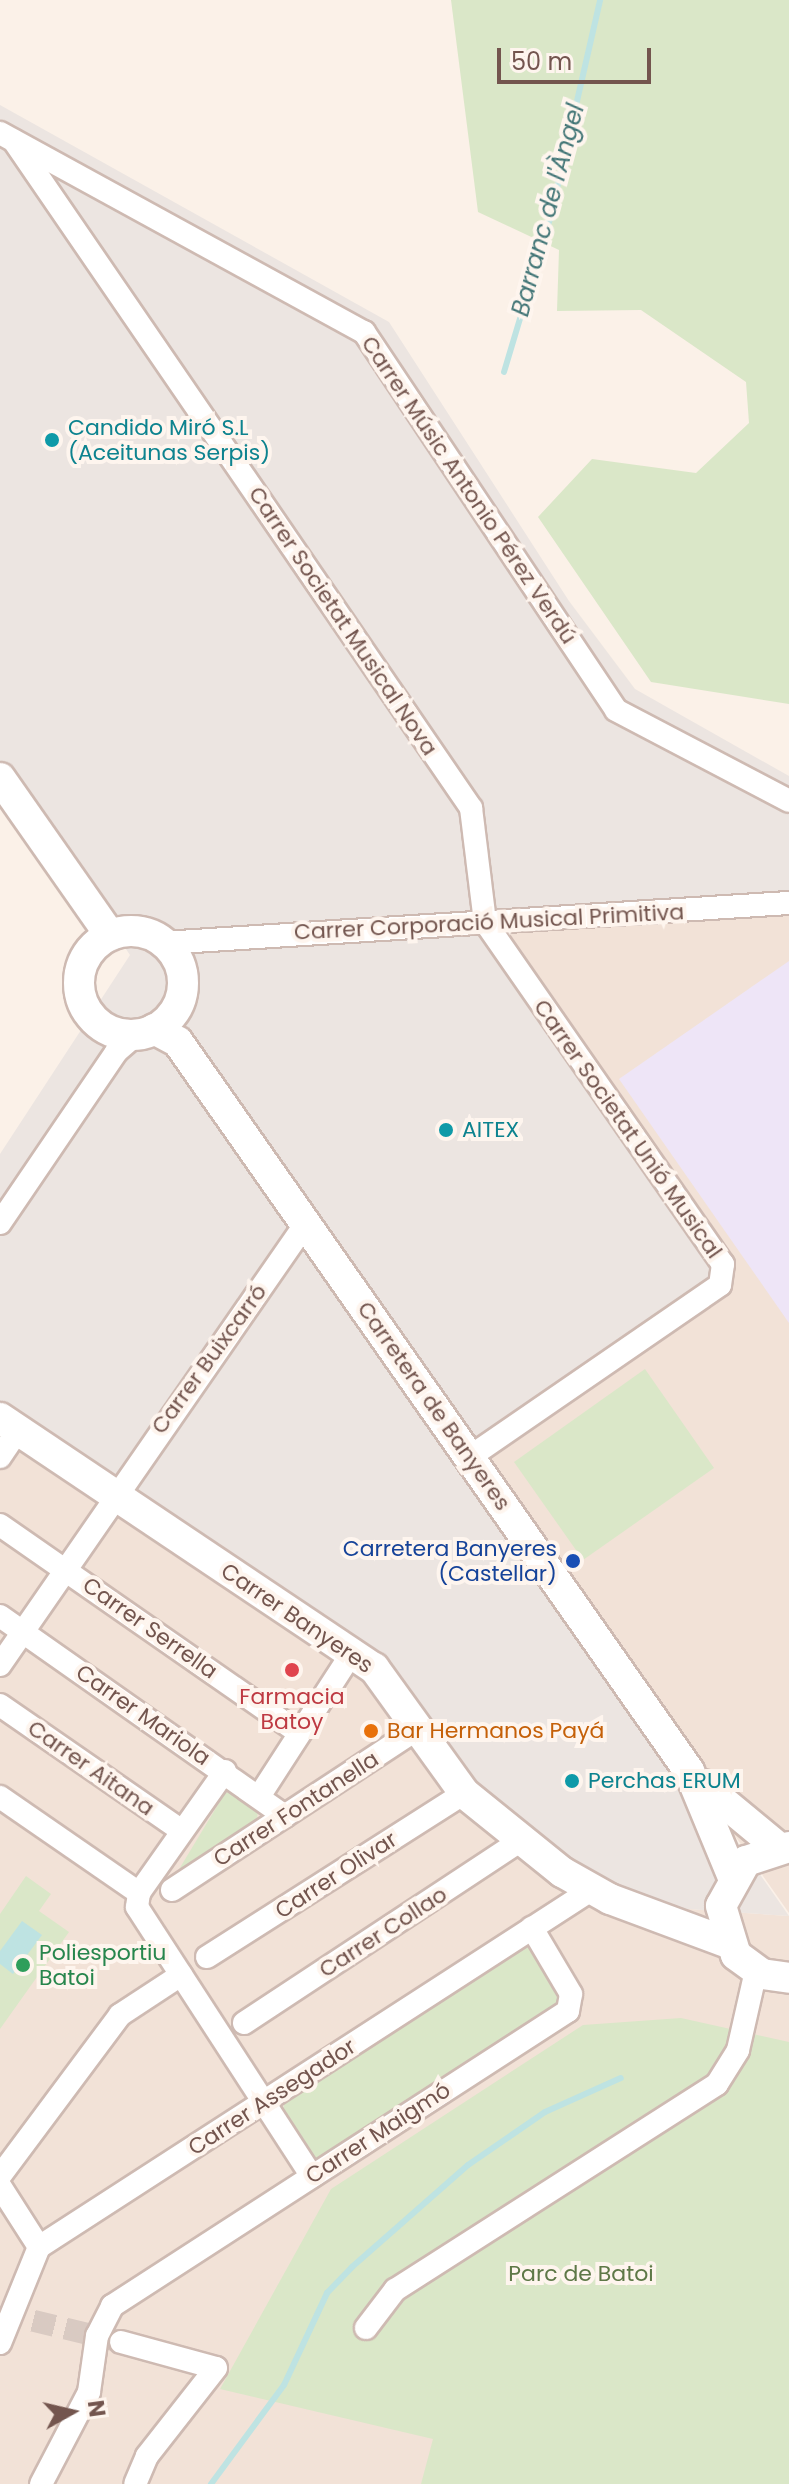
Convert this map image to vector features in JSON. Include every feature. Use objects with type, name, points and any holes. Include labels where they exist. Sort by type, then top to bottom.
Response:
[{"type":"main road","points":[[0,778],[98,933]]},
{"type":"main road","points":[[139,931],[177,949],[182,995],[146,1033],[93,1018],[80,995],[83,961],[98,933],[139,931]]},
{"type":"main road","name":"Carretera de Banyeres","points":[[146,1033],[306,1223],[689,1771],[728,1884],[728,1943]]},
{"type":"main road","name":"Carrer Banyeres","points":[[9,1425],[380,1674],[464,1793],[522,1840],[582,1896],[637,1905],[688,1905],[728,1884],[784,1847]]},
{"type":"main road","name":"Carretera de Banyeres","points":[[689,1771],[784,1847]]},
{"type":"main road","name":"Carrer Banyeres","points":[[637,1905],[728,1943]]},
{"type":"main road","points":[[728,1943],[756,1971],[789,1978]]},
{"type":"street","name":"Carrer Músic Antonio Pérez Verdú","points":[[7,137],[364,332],[616,710],[789,801]]},
{"type":"street","name":"Carrer Societat Musical Nova","points":[[7,137],[471,808],[485,922]]},
{"type":"street","name":"Carrer Corporació Musical Primitiva","points":[[177,949],[485,922],[789,903]]},
{"type":"street","name":"Carrer Societat Unió Musical","points":[[470,1457],[725,1275],[485,922]]},
{"type":"street","points":[[0,1223],[146,1033]]},
{"type":"street","name":"Carrer Buixcarró","points":[[0,1665],[111,1495],[306,1223]]},
{"type":"street","points":[[0,1457],[9,1425]]},
{"type":"street","name":"Carrer Serrella","points":[[0,1525],[299,1733]]},
{"type":"street","name":"Carrer Mariola","points":[[0,1616],[260,1795],[285,1816]]},
{"type":"street","points":[[260,1795],[352,1653]]},
{"type":"street","name":"Carrer Aitana","points":[[0,1705],[182,1831]]},
{"type":"street","name":"Carrer Fontanella","points":[[172,1890],[419,1728]]},
{"type":"street","name":"Carrer Fontanella","points":[[139,1893],[225,1771]]},
{"type":"street","name":"Carrer Olivar","points":[[207,1957],[464,1793]]},
{"type":"street","points":[[0,1797],[139,1893],[137,1907],[312,2176]]},
{"type":"street","name":"Carrer Collao","points":[[244,2023],[522,1840]]},
{"type":"street","name":"Carrer Assegador","points":[[39,2247],[582,1896]]},
{"type":"street","name":"Carrer Maigmó","points":[[41,2484],[89,2392],[97,2336],[109,2310],[568,2011],[571,1994],[532,1928]]},
{"type":"street","points":[[366,2328],[395,2290],[717,2084],[738,2050],[756,1971]]},
{"type":"street","points":[[0,2176],[120,2015],[181,1975]]},
{"type":"street","points":[[0,2186],[39,2247],[0,2343]]},
{"type":"street","points":[[121,2342],[216,2368],[147,2456],[135,2484]]},
{"type":"shaded area","points":[[0,105],[389,322],[569,601],[635,689],[789,776],[789,904],[486,923],[732,1277],[470,1458],[789,1916],[616,1904],[464,1793],[381,1679],[0,1415],[0,1154],[130,955],[0,762]]},
{"type":"shaded area","points":[[789,904],[789,1913],[470,1457],[485,922]]},
{"type":"shaded area","points":[[789,961],[789,1323],[619,1079]]},
{"type":"shaded area","points":[[0,1415],[348,1652],[616,1904],[789,1916],[789,2484],[0,2484]]},
{"type":"green space","points":[[451,0],[789,0],[789,704],[651,682],[538,517],[592,459],[696,473],[749,423],[746,382],[641,310],[557,311],[559,250],[478,212]]},
{"type":"green space","points":[[645,1369],[714,1468],[583,1560],[514,1462]]},
{"type":"green space","points":[[234,1791],[258,1809],[257,1820],[178,1871],[225,1793]]},
{"type":"green space","name":"Poliesportiu Batoi","points":[[26,1876],[51,1894],[39,1911],[69,1932],[0,2029],[0,1914]]},
{"type":"green space","points":[[526,1942],[534,1944],[560,2004],[316,2163],[283,2110],[285,2100]]},
{"type":"green space","name":"Parc de Batoi","points":[[681,2018],[789,2042],[789,2484],[421,2484],[433,2439],[220,2389],[331,2189],[583,2025]]},
{"type":"water","points":[[22,1921],[42,1935],[13,1974],[0,1964],[0,1951]]},
{"type":"waterway","name":"Barranc de l'Àngel","points":[[504,372],[550,219],[600,0]]},
{"type":"waterway","points":[[211,2484],[284,2385],[327,2293],[352,2267],[468,2165],[545,2112],[621,2078]]},
{"type":"tunnel","points":[[1,2313],[121,2342]]},
{"type":"place","name":"Candido Miró S.L (Aceitunas Serpis)","points":[[52,440]]},
{"type":"place","name":"AITEX","points":[[446,1130]]},
{"type":"place","name":"Carretera Banyeres (Castellar)","points":[[573,1561]]},
{"type":"place","name":"Farmacia Batoy","points":[[292,1670]]},
{"type":"place","name":"Bar Hermanos Payá","points":[[371,1731]]},
{"type":"place","name":"Perchas ERUM","points":[[572,1781]]},
{"type":"place","name":"Poliesportiu Batoi","points":[[23,1965]]}]
